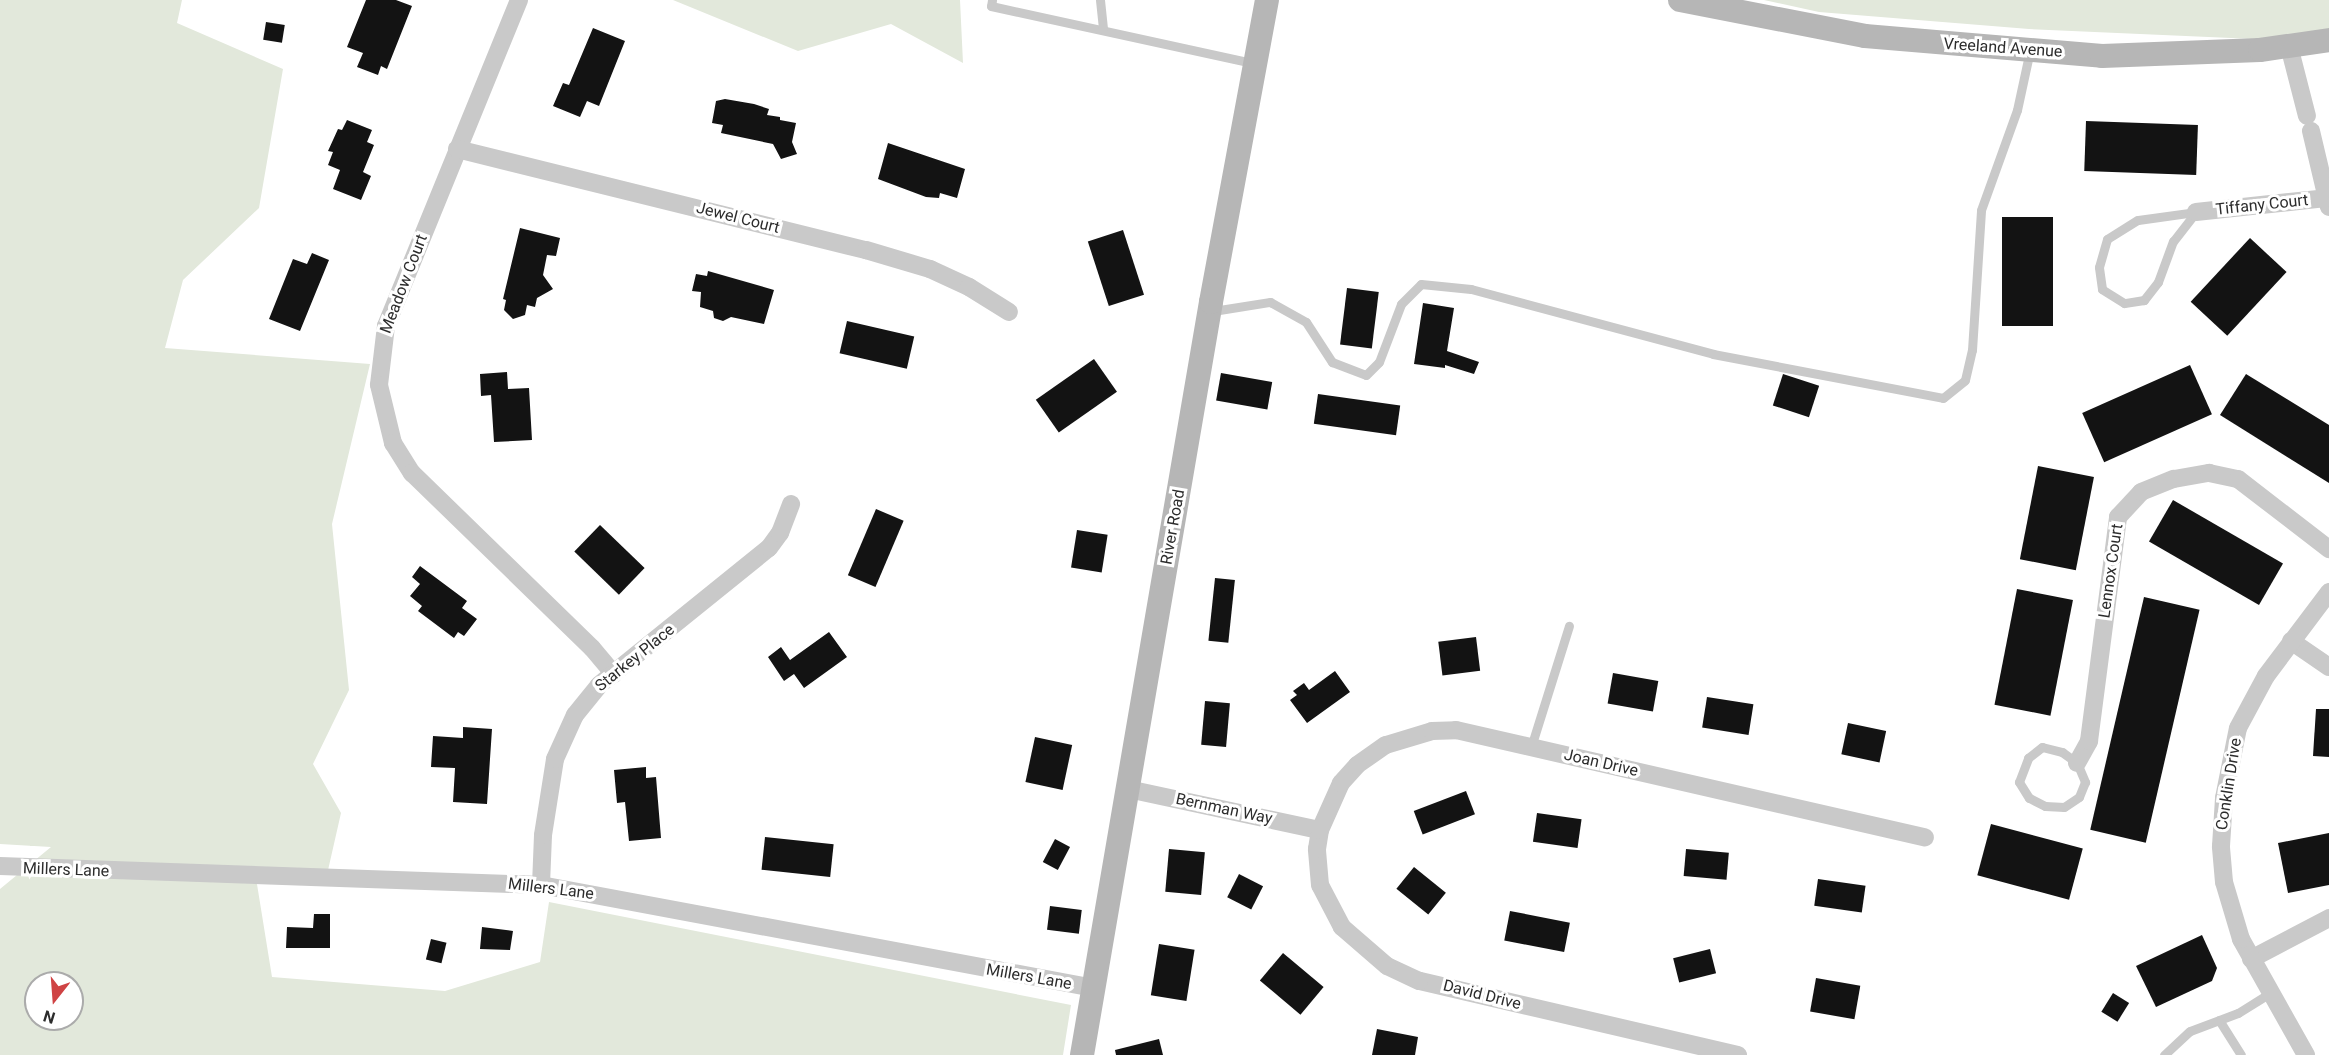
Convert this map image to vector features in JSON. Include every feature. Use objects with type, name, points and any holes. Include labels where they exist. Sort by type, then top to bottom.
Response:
[{"type":"street","name":"Meadow Court","points":[[519,0],[383,338],[379,385],[385,420],[393,443],[412,473],[592,648],[614,674]]},
{"type":"street","name":"River Road","points":[[1082,1055],[1209,312],[1268,0]]},
{"type":"street","name":"Vreeland Avenue","points":[[1680,0],[1865,36],[2030,51],[2174,55],[2328,45]]},
{"type":"street","points":[[2289,46],[2329,200]]},
{"type":"street","name":"Jewel Court","points":[[458,149],[887,256],[969,287],[1009,312]]},
{"type":"street","name":"Tiffany Court","points":[[2196,212],[2329,200]]},
{"type":"street","name":"Lennox Court","points":[[2077,763],[2089,741],[2118,517],[2141,492],[2174,479],[2209,473],[2238,479],[2329,549]]},
{"type":"street","name":"Starkey Place","points":[[541,885],[543,835],[555,759],[575,716],[614,674],[769,548],[780,533],[791,504]]},
{"type":"street","name":"Conklin Drive","points":[[2306,1055],[2251,959],[2232,916],[2224,882],[2221,846],[2224,798],[2238,728],[2248,706],[2291,641],[2329,592]]},
{"type":"street","points":[[2291,641],[2329,667]]},
{"type":"street","name":"Joan Drive","points":[[1320,830],[1329,803],[1357,765],[1386,745],[1408,736],[1455,730],[1925,837]]},
{"type":"street","name":"Bernman Way","points":[[1128,789],[1320,830]]},
{"type":"street","name":"David Drive","points":[[1320,830],[1318,873],[1329,907],[1358,944],[1397,972],[1419,981],[1738,1055]]},
{"type":"street","name":"Millers Lane","points":[[0,866],[541,885],[1094,988]]},
{"type":"street","points":[[2251,959],[2329,918]]},
{"type":"lane","points":[[992,0],[991,6],[1256,63]]},
{"type":"lane","points":[[1100,0],[1103,29]]},
{"type":"lane","points":[[1209,312],[1270,302],[1306,322],[1332,362],[1366,375],[1379,362],[1401,304],[1421,284],[1471,289],[1713,354],[1943,398],[1965,380],[1972,350],[1981,210],[2017,110],[2030,51]]},
{"type":"lane","name":"Tiffany Court","points":[[2196,212],[2173,241],[2158,282],[2144,300],[2124,303],[2102,289],[2099,267],[2107,239],[2138,220],[2196,212]]},
{"type":"lane","points":[[1531,747],[1569,626]]},
{"type":"lane","points":[[2042,747],[2062,752],[2077,763],[2085,782],[2079,797],[2064,807],[2045,806],[2029,798],[2019,782],[2028,758],[2042,747]]},
{"type":"lane","points":[[2164,1055],[2190,1031],[2219,1020],[2270,993]]},
{"type":"lane","points":[[2219,1020],[2241,1055]]},
{"type":"shaded area","points":[[0,0],[182,0],[177,23],[283,69],[259,208],[183,280],[165,348],[370,364],[332,524],[349,690],[313,764],[341,813],[326,879],[256,878],[272,977],[445,991],[540,962],[549,902],[1071,1005],[1063,1055],[0,1055],[0,889],[51,847],[0,844]]},
{"type":"shaded area","points":[[673,0],[960,0],[963,63],[891,24],[798,51]]},
{"type":"shaded area","points":[[1764,0],[2329,0],[2329,33],[2299,41],[2029,29],[1819,12]]},
{"type":"building","points":[[366,0],[396,0],[412,6],[387,69],[381,66],[378,75],[357,67],[363,53],[347,47]]},
{"type":"building","points":[[266,22],[285,25],[282,43],[263,40]]},
{"type":"building","points":[[593,28],[625,41],[599,106],[587,101],[580,117],[553,106],[563,83],[569,85]]},
{"type":"building","points":[[725,99],[769,109],[767,115],[796,123],[792,142],[797,154],[781,159],[773,144],[721,133],[723,125],[712,123],[716,101]]},
{"type":"building","points":[[347,120],[372,130],[367,142],[374,145],[363,172],[371,176],[361,200],[333,189],[340,170],[328,165],[333,152],[328,151],[338,129],[342,130]]},
{"type":"building","points":[[2086,121],[2198,125],[2196,175],[2084,171]]},
{"type":"building","points":[[888,143],[965,169],[957,198],[940,193],[939,198],[926,197],[878,179]]},
{"type":"building","points":[[2002,217],[2053,217],[2053,326],[2002,326]]},
{"type":"building","points":[[520,228],[560,238],[556,256],[547,255],[543,275],[553,289],[537,298],[535,307],[527,305],[525,315],[513,319],[504,310],[506,300],[503,299]]},
{"type":"building","points":[[1123,230],[1144,295],[1109,306],[1088,241]]},
{"type":"building","points":[[2250,238],[2287,272],[2227,336],[2191,302]]},
{"type":"building","points":[[312,253],[329,260],[300,331],[269,319],[293,259],[307,264]]},
{"type":"building","points":[[708,271],[774,290],[764,324],[731,317],[723,321],[714,318],[713,311],[700,307],[701,292],[692,291],[696,274],[707,276]]},
{"type":"building","points":[[1347,288],[1379,292],[1372,348],[1340,345]]},
{"type":"building","points":[[1423,303],[1454,308],[1447,351],[1479,362],[1474,374],[1445,365],[1445,368],[1414,364]]},
{"type":"building","points":[[847,321],[914,337],[907,369],[840,353]]},
{"type":"building","points":[[1094,359],[1117,392],[1059,432],[1036,400]]},
{"type":"building","points":[[2190,365],[2212,414],[2104,462],[2082,413]]},
{"type":"building","points":[[507,372],[508,389],[529,388],[532,440],[494,442],[491,395],[481,396],[480,374]]},
{"type":"building","points":[[1221,373],[1272,382],[1267,410],[1216,401]]},
{"type":"building","points":[[1783,374],[1819,386],[1809,417],[1773,405]]},
{"type":"building","points":[[2246,374],[2329,425],[2329,483],[2220,415]]},
{"type":"building","points":[[1318,394],[1400,406],[1396,435],[1314,424]]},
{"type":"building","points":[[2038,466],[2094,477],[2076,570],[2020,559]]},
{"type":"building","points":[[2173,500],[2283,564],[2259,605],[2149,542]]},
{"type":"building","points":[[876,509],[904,521],[875,587],[848,575]]},
{"type":"building","points":[[600,525],[645,568],[619,595],[574,552]]},
{"type":"building","points":[[1077,530],[1108,535],[1102,572],[1071,568]]},
{"type":"building","points":[[420,566],[467,601],[462,608],[477,619],[464,636],[458,632],[454,638],[418,611],[422,606],[410,596],[420,584],[412,577]]},
{"type":"building","points":[[1215,578],[1235,580],[1228,643],[1208,641]]},
{"type":"building","points":[[2017,589],[2073,600],[2050,716],[1994,705]]},
{"type":"building","points":[[2144,597],[2200,610],[2146,843],[2090,830]]},
{"type":"building","points":[[829,632],[847,657],[804,688],[794,674],[784,681],[768,657],[781,647],[790,660]]},
{"type":"building","points":[[1476,637],[1480,671],[1442,675],[1438,642]]},
{"type":"building","points":[[1335,671],[1350,692],[1307,723],[1290,700],[1297,695],[1293,691],[1304,683],[1309,690]]},
{"type":"building","points":[[1613,673],[1658,681],[1653,712],[1608,704]]},
{"type":"building","points":[[1707,697],[1753,704],[1749,735],[1702,728]]},
{"type":"building","points":[[1205,701],[1230,703],[1226,747],[1201,745]]},
{"type":"building","points":[[2316,709],[2329,709],[2329,757],[2313,756]]},
{"type":"building","points":[[1848,723],[1886,731],[1879,762],[1841,754]]},
{"type":"building","points":[[463,727],[492,729],[487,804],[453,802],[455,768],[431,767],[433,736],[463,738]]},
{"type":"building","points":[[1035,737],[1072,745],[1063,790],[1025,782]]},
{"type":"building","points":[[646,767],[646,778],[656,777],[661,838],[629,841],[625,802],[617,803],[614,770]]},
{"type":"building","points":[[1466,791],[1475,814],[1423,834],[1414,811]]},
{"type":"building","points":[[1537,813],[1582,819],[1578,848],[1533,842]]},
{"type":"building","points":[[1991,824],[2083,849],[2069,900],[1977,875]]},
{"type":"building","points":[[2329,833],[2329,885],[2288,893],[2278,843]]},
{"type":"building","points":[[765,837],[834,844],[830,877],[762,870]]},
{"type":"building","points":[[1055,839],[1070,847],[1058,870],[1043,862]]},
{"type":"building","points":[[1169,849],[1205,852],[1201,895],[1165,892]]},
{"type":"building","points":[[1686,849],[1729,853],[1726,880],[1684,876]]},
{"type":"building","points":[[1414,867],[1446,893],[1428,915],[1396,889]]},
{"type":"building","points":[[1239,874],[1263,886],[1251,909],[1227,897]]},
{"type":"building","points":[[1818,879],[1866,886],[1862,912],[1814,906]]},
{"type":"building","points":[[1050,906],[1082,910],[1079,934],[1047,930]]},
{"type":"building","points":[[1510,911],[1570,923],[1564,952],[1504,940]]},
{"type":"building","points":[[314,914],[330,914],[330,948],[286,948],[287,927],[313,928]]},
{"type":"building","points":[[482,927],[513,931],[510,950],[480,949]]},
{"type":"building","points":[[2202,935],[2217,968],[2212,981],[2156,1007],[2136,966]]},
{"type":"building","points":[[431,939],[447,943],[441,963],[426,959]]},
{"type":"building","points":[[1159,944],[1195,950],[1186,1001],[1151,995]]},
{"type":"building","points":[[1710,949],[1716,973],[1679,982],[1673,958]]},
{"type":"building","points":[[1283,953],[1324,987],[1300,1015],[1260,981]]},
{"type":"building","points":[[1816,978],[1860,986],[1854,1019],[1810,1011]]},
{"type":"building","points":[[2113,993],[2129,1003],[2117,1022],[2101,1012]]},
{"type":"building","points":[[1377,1029],[1418,1037],[1415,1055],[1372,1055]]},
{"type":"building","points":[[1159,1039],[1163,1055],[1116,1055],[1115,1050]]}]
